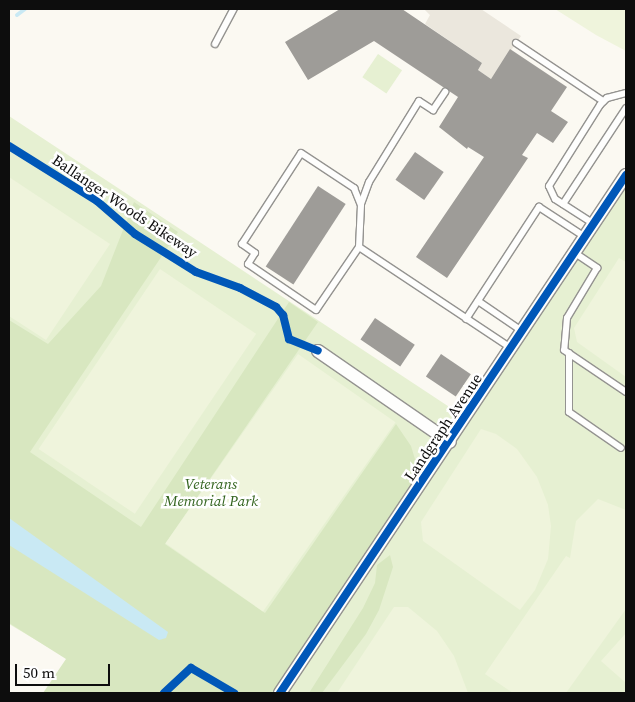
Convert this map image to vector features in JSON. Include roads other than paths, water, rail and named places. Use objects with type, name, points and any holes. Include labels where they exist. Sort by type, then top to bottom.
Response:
[{"type":"street","name":"Landgraph Avenue","points":[[280,693],[450,442],[626,175]]},
{"type":"street","points":[[318,351],[450,442]]},
{"type":"lane","points":[[216,44],[234,9]]},
{"type":"lane","points":[[516,43],[604,101]]},
{"type":"lane","points":[[361,205],[354,188],[301,153],[242,244],[255,253],[248,264],[316,310],[359,246],[361,205],[369,182],[419,101],[433,110],[445,92]]},
{"type":"lane","points":[[594,224],[563,204],[550,193],[550,181],[604,101],[626,93]]},
{"type":"lane","points":[[563,204],[626,108]]},
{"type":"lane","points":[[466,318],[539,207],[585,237]]},
{"type":"lane","points":[[359,246],[512,349]]},
{"type":"lane","points":[[575,253],[597,268],[567,318],[564,350],[626,392]]},
{"type":"lane","points":[[478,301],[524,331]]},
{"type":"lane","points":[[569,353],[569,412],[621,448]]},
{"type":"water","points":[[9,518],[168,632],[166,638],[159,640],[9,545]]},
{"type":"waterway","points":[[17,15],[25,9]]},
{"type":"park label","name":"Veterans Memorial Park","points":[[211,492]]}]
